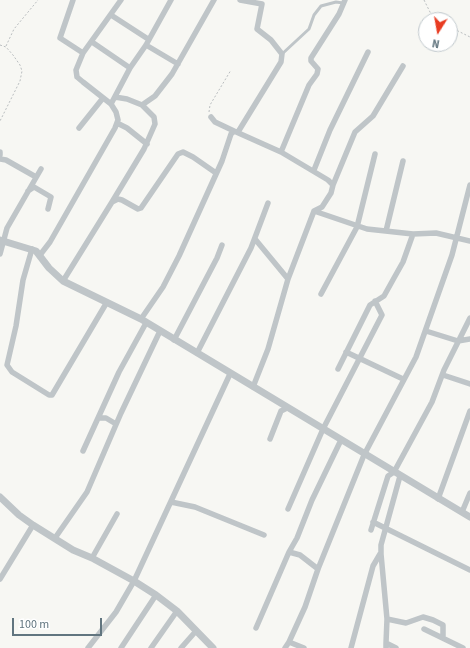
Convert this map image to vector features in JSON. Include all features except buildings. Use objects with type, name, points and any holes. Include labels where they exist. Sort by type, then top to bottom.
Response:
[{"type":"street","points":[[73,0],[60,38],[83,53]]},
{"type":"street","points":[[40,255],[50,242],[117,123],[116,112],[111,104],[77,77],[76,70],[83,53],[121,0]]},
{"type":"street","points":[[111,104],[130,68],[171,0]]},
{"type":"street","points":[[142,106],[154,96],[178,64],[214,0]]},
{"type":"street","points":[[83,451],[144,321],[179,256],[216,173],[231,134],[236,132],[281,62],[282,54],[271,40],[257,29],[263,2],[240,0]]},
{"type":"street","points":[[281,152],[309,85],[317,74],[318,69],[311,58],[339,14],[344,1]]},
{"type":"street","points":[[111,15],[178,64]]},
{"type":"street","points":[[92,42],[130,68]]},
{"type":"street","points":[[314,170],[330,130],[368,52]]},
{"type":"street","points":[[253,387],[268,349],[288,279],[314,212],[322,207],[333,185],[355,132],[373,116],[403,66]]},
{"type":"street","points":[[63,281],[146,144],[155,124],[154,117],[142,106],[127,99],[115,97]]},
{"type":"street","points":[[80,128],[103,98]]},
{"type":"street","points":[[211,116],[215,122],[281,152],[314,170],[333,185]]},
{"type":"street","points":[[117,123],[128,128],[146,144]]},
{"type":"street","points":[[112,202],[122,200],[138,209],[145,206],[166,170],[181,152],[193,157],[216,173]]},
{"type":"street","points":[[321,294],[357,227],[375,154]]},
{"type":"street","points":[[0,159],[6,160],[36,177]]},
{"type":"street","points":[[386,231],[402,161]]},
{"type":"street","points":[[0,254],[2,240],[7,228],[40,169]]},
{"type":"street","points":[[285,648],[303,614],[318,569],[364,455],[416,357],[458,237],[470,185]]},
{"type":"street","points":[[28,191],[34,187],[51,196],[48,210]]},
{"type":"street","points":[[197,353],[255,239],[268,203]]},
{"type":"street","points":[[314,212],[357,227],[413,234],[436,233],[470,241]]},
{"type":"street","points":[[338,369],[370,305],[384,296],[403,262],[413,234]]},
{"type":"street","points":[[255,239],[288,279]]},
{"type":"street","points":[[2,240],[32,249],[40,255],[49,268],[63,281],[144,321],[364,455],[470,517]]},
{"type":"street","points":[[174,340],[217,258],[222,245]]},
{"type":"street","points":[[32,249],[23,280],[8,366],[12,372],[49,395],[52,395],[107,302]]},
{"type":"street","points":[[288,509],[323,429],[382,315],[375,301]]},
{"type":"street","points":[[396,648],[386,645],[387,619],[380,554],[397,474],[432,402],[444,370],[470,318]]},
{"type":"street","points":[[55,538],[87,492],[116,424],[160,331]]},
{"type":"street","points":[[426,331],[458,341],[470,339]]},
{"type":"street","points":[[346,352],[359,360],[403,379]]},
{"type":"street","points":[[88,648],[116,612],[134,581],[230,374]]},
{"type":"street","points":[[443,375],[470,384]]},
{"type":"street","points":[[270,439],[282,411],[287,408]]},
{"type":"street","points":[[438,499],[470,411]]},
{"type":"street","points":[[99,418],[106,418],[116,424]]},
{"type":"street","points":[[256,628],[289,552],[297,538],[312,500],[341,440]]},
{"type":"street","points":[[370,530],[388,476],[397,474]]},
{"type":"street","points":[[462,512],[470,493]]},
{"type":"street","points":[[0,497],[19,515],[33,525],[73,550],[92,558],[156,595],[177,612],[212,648]]},
{"type":"street","points":[[171,502],[195,507],[264,535]]},
{"type":"street","points":[[92,558],[117,514]]},
{"type":"street","points":[[373,522],[470,570]]},
{"type":"street","points":[[0,579],[33,525]]},
{"type":"street","points":[[289,552],[300,555],[318,569]]},
{"type":"street","points":[[351,648],[373,566],[380,554]]},
{"type":"street","points":[[122,648],[156,595]]},
{"type":"street","points":[[151,648],[177,612]]},
{"type":"street","points":[[387,619],[406,622],[423,617],[433,620],[443,625],[443,637]]},
{"type":"street","points":[[424,629],[463,648]]},
{"type":"street","points":[[181,648],[196,631]]},
{"type":"street","points":[[288,642],[304,648]]},
{"type":"lane","points":[[282,54],[309,29],[314,15],[322,6],[344,1]]},
{"type":"path","points":[[6,47],[14,29],[38,0]]},
{"type":"path","points":[[424,0],[430,12]]},
{"type":"path","points":[[458,31],[470,37]]},
{"type":"path","points":[[0,45],[6,47],[20,65],[22,76],[0,121]]},
{"type":"path","points":[[211,116],[208,110],[210,105],[231,70]]}]
